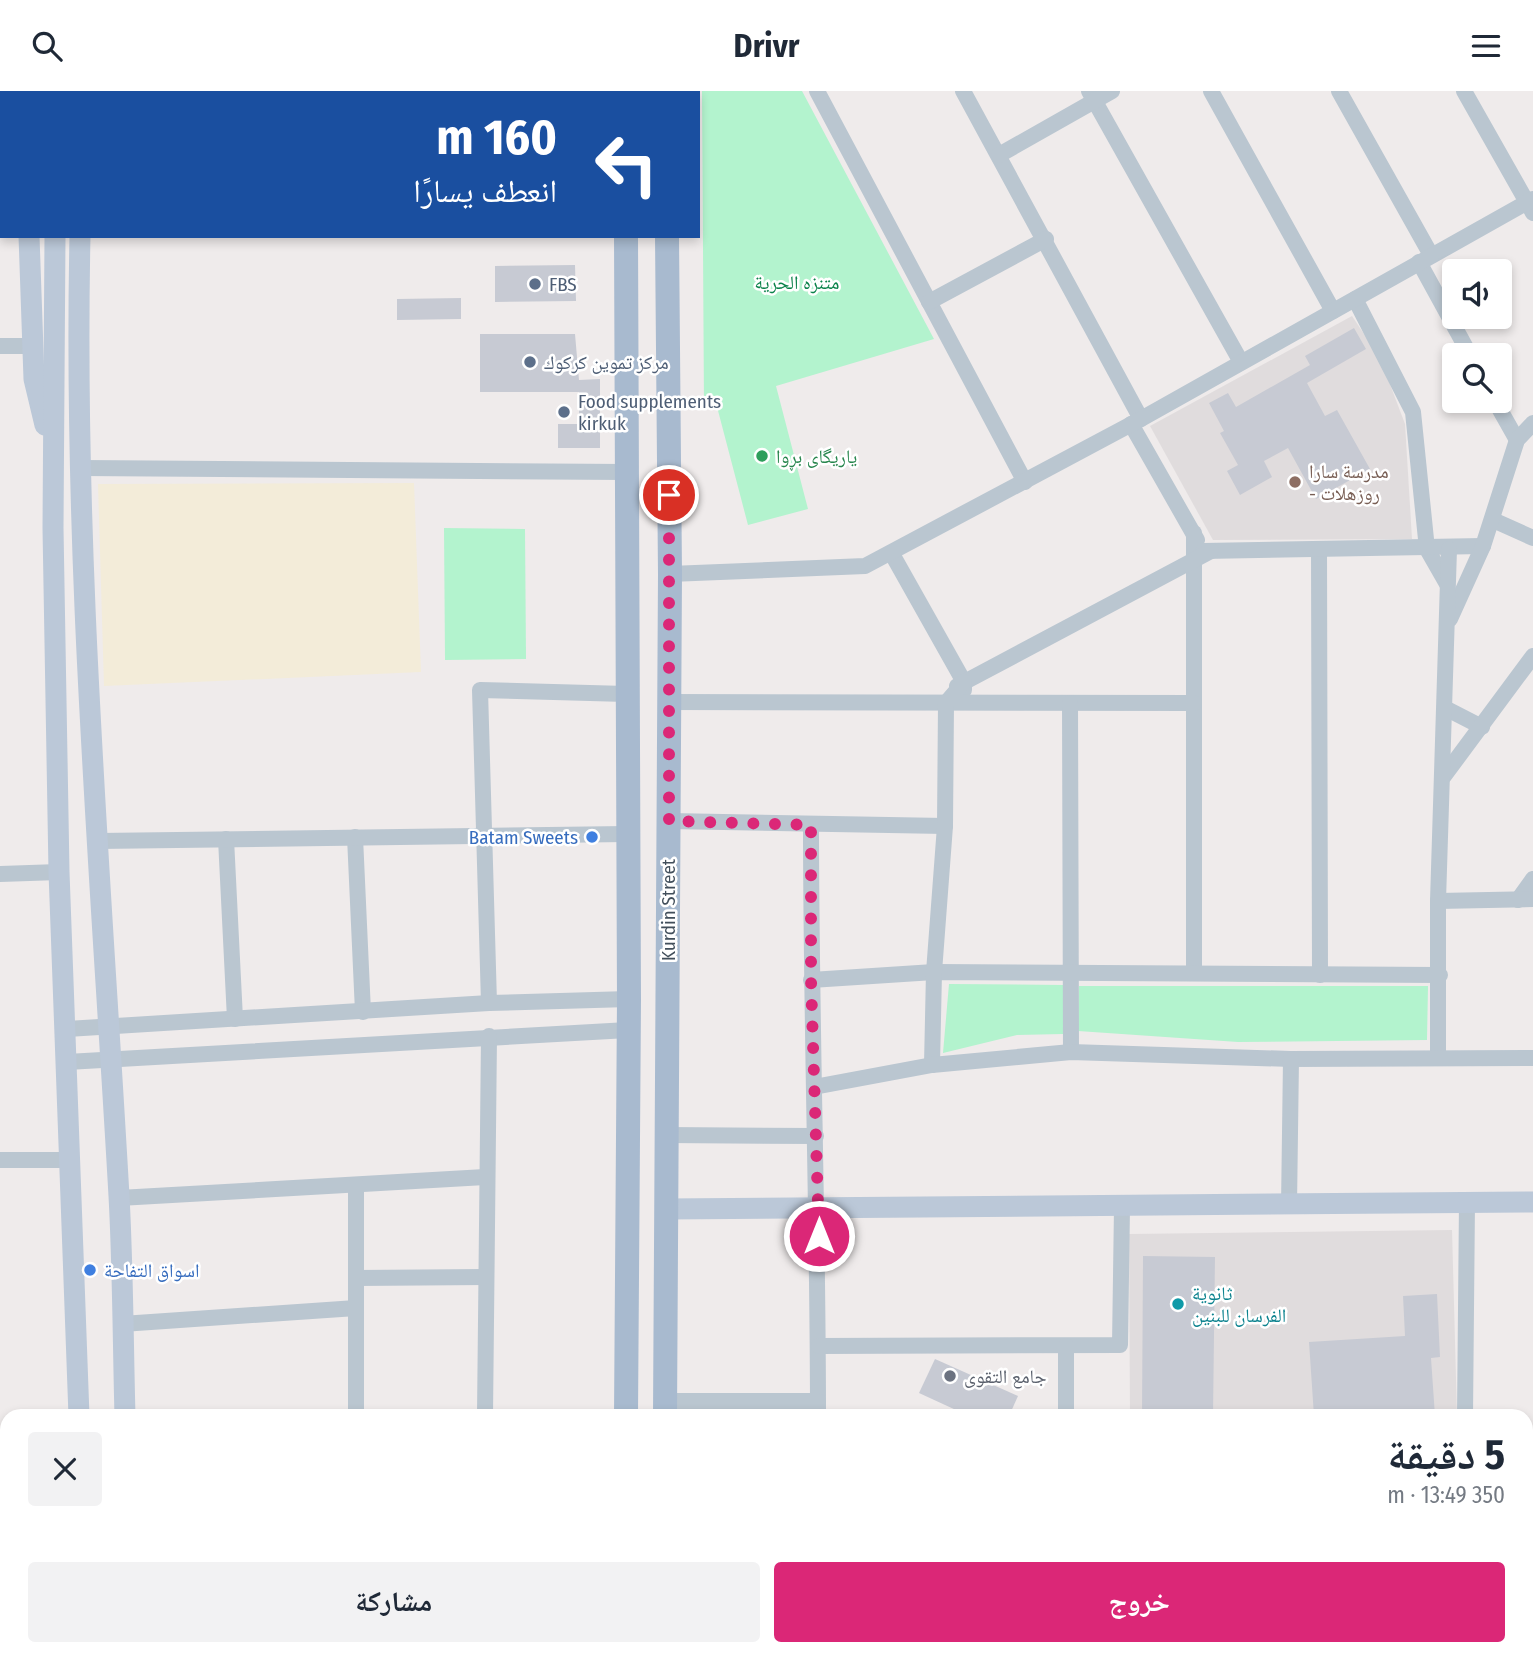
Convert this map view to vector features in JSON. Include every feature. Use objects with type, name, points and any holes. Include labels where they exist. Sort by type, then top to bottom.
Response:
[{"type":"main road","points":[[626,245],[667,245]]},
{"type":"main road","name":"Kurdin Street","points":[[626,245],[629,999],[626,1409]]},
{"type":"main road","name":"Kurdin Street","points":[[665,1408],[670,574],[667,245]]},
{"type":"street","points":[[817,91],[1025,482]]},
{"type":"street","points":[[963,91],[1046,239],[1194,533],[1201,553],[1194,703],[1194,973]]},
{"type":"street","points":[[999,155],[1091,96],[1112,91]]},
{"type":"street","points":[[1211,91],[1333,311]]},
{"type":"street","points":[[1339,91],[1425,259],[1464,343]]},
{"type":"street","points":[[670,574],[865,566],[1025,482],[1425,259],[1531,205],[1464,91]]},
{"type":"street","points":[[1091,96],[1241,362]]},
{"type":"street","points":[[29,238],[34,379],[54,459]]},
{"type":"street","points":[[55,238],[54,459],[60,873],[79,1409]]},
{"type":"street","points":[[80,238],[81,468],[107,1025],[119,1198],[125,1409]]},
{"type":"street","points":[[929,302],[1046,239]]},
{"type":"street","points":[[1355,299],[1413,412],[1427,549],[1448,587]]},
{"type":"street","points":[[0,347],[31,346]]},
{"type":"street","points":[[1447,625],[1483,546],[1524,433],[1506,413]]},
{"type":"street","points":[[81,468],[626,472]]},
{"type":"street","points":[[1493,520],[1533,538]]},
{"type":"street","points":[[927,703],[1201,553],[1449,549],[1483,546]]},
{"type":"street","points":[[1319,549],[1320,975]]},
{"type":"street","points":[[1438,1058],[1438,901],[1449,549]]},
{"type":"street","points":[[892,554],[964,682],[965,703]]},
{"type":"street","points":[[1444,776],[1533,656]]},
{"type":"street","points":[[932,1065],[934,972],[945,826],[946,703],[964,682]]},
{"type":"street","points":[[489,1003],[481,836],[480,690],[626,694]]},
{"type":"street","points":[[668,702],[1194,703]]},
{"type":"street","points":[[1070,703],[1071,1052]]},
{"type":"street","points":[[1445,708],[1482,727]]},
{"type":"street","points":[[669,821],[945,826]]},
{"type":"street","points":[[665,1408],[818,1408],[819,1208],[811,980],[811,825]]},
{"type":"street","points":[[98,841],[627,834]]},
{"type":"street","points":[[355,837],[363,1012]]},
{"type":"street","points":[[226,839],[235,1019]]},
{"type":"street","points":[[0,874],[60,873]]},
{"type":"street","points":[[1438,901],[1525,900],[1533,880]]},
{"type":"street","points":[[811,980],[934,972],[1440,975]]},
{"type":"street","points":[[67,1029],[489,1003],[629,999]]},
{"type":"street","points":[[67,1062],[628,1030]]},
{"type":"street","points":[[485,1409],[485,1177],[489,1036]]},
{"type":"street","points":[[814,1087],[932,1065],[1071,1052],[1291,1059],[1533,1058]]},
{"type":"street","points":[[1289,1206],[1291,1059]]},
{"type":"street","points":[[666,1135],[816,1136]]},
{"type":"street","points":[[0,1160],[71,1160]]},
{"type":"street","points":[[119,1198],[485,1177]]},
{"type":"street","points":[[356,1185],[356,1409]]},
{"type":"street","points":[[1465,1409],[1467,1201]]},
{"type":"street","points":[[666,1209],[1533,1202]]},
{"type":"street","points":[[819,1346],[1120,1345],[1122,1207]]},
{"type":"street","points":[[356,1278],[486,1277]]},
{"type":"street","points":[[122,1324],[356,1308]]},
{"type":"street","points":[[1066,1346],[1066,1409]]},
{"type":"shaded area","name":"مدرسة سارا - روزهلات","points":[[1352,316],[1380,358],[1405,424],[1412,539],[1213,540],[1150,426]]},
{"type":"shaded area","points":[[1452,1230],[1457,1409],[1130,1409],[1129,1234]]},
{"type":"green space","name":"متنزه الحرية","points":[[702,91],[802,91],[934,339],[776,386],[808,509],[748,525],[716,403],[704,407]]},
{"type":"green space","points":[[444,528],[525,529],[526,659],[445,660]]},
{"type":"green space","points":[[949,984],[1064,985],[1063,1034],[1017,1035],[943,1053]]},
{"type":"green space","points":[[1079,986],[1428,986],[1427,1040],[1238,1042],[1078,1031]]},
{"type":"sand","points":[[414,483],[421,672],[104,686],[98,484]]},
{"type":"building","name":"FBS","points":[[575,265],[576,301],[495,302],[495,266]]},
{"type":"building","points":[[461,298],[461,319],[397,320],[397,299]]},
{"type":"building","points":[[1354,328],[1366,349],[1307,383],[1325,416],[1337,410],[1370,469],[1316,499],[1288,448],[1264,461],[1272,477],[1240,495],[1227,471],[1238,465],[1220,433],[1224,431],[1209,403],[1228,393],[1236,407],[1310,365],[1305,356]]},
{"type":"building","name":"مركز تموين كركوك","points":[[480,334],[575,334],[579,380],[600,379],[600,448],[558,448],[558,424],[579,424],[579,392],[480,392]]},
{"type":"building","name":"ثانوية الفرسان للبنين","points":[[1143,1256],[1215,1257],[1213,1409],[1142,1409]]},
{"type":"building","points":[[1437,1294],[1440,1357],[1431,1358],[1435,1409],[1314,1409],[1309,1342],[1405,1336],[1403,1296]]},
{"type":"building","name":"جامع التقوى","points":[[935,1359],[1018,1396],[1012,1409],[954,1409],[919,1393]]},
{"type":"place","name":"FBS","points":[[535,284]]},
{"type":"place","name":"مركز تموين كركوك","points":[[530,362]]},
{"type":"place","name":"Food supplements kirkuk","points":[[564,412]]},
{"type":"place","name":"یاریگای بڕوا","points":[[762,456]]},
{"type":"place","name":"مدرسة سارا - روزهلات","points":[[1295,482]]},
{"type":"place","name":"Batam Sweets","points":[[592,837]]},
{"type":"place","name":"اسواق التفاحة","points":[[90,1270]]},
{"type":"place","name":"ثانوية الفرسان للبنين","points":[[1178,1304]]},
{"type":"place","name":"جامع التقوى","points":[[950,1376]]},
{"type":"route","points":[[669,495],[669,821],[811,825],[811,980],[819,1236]]}]
